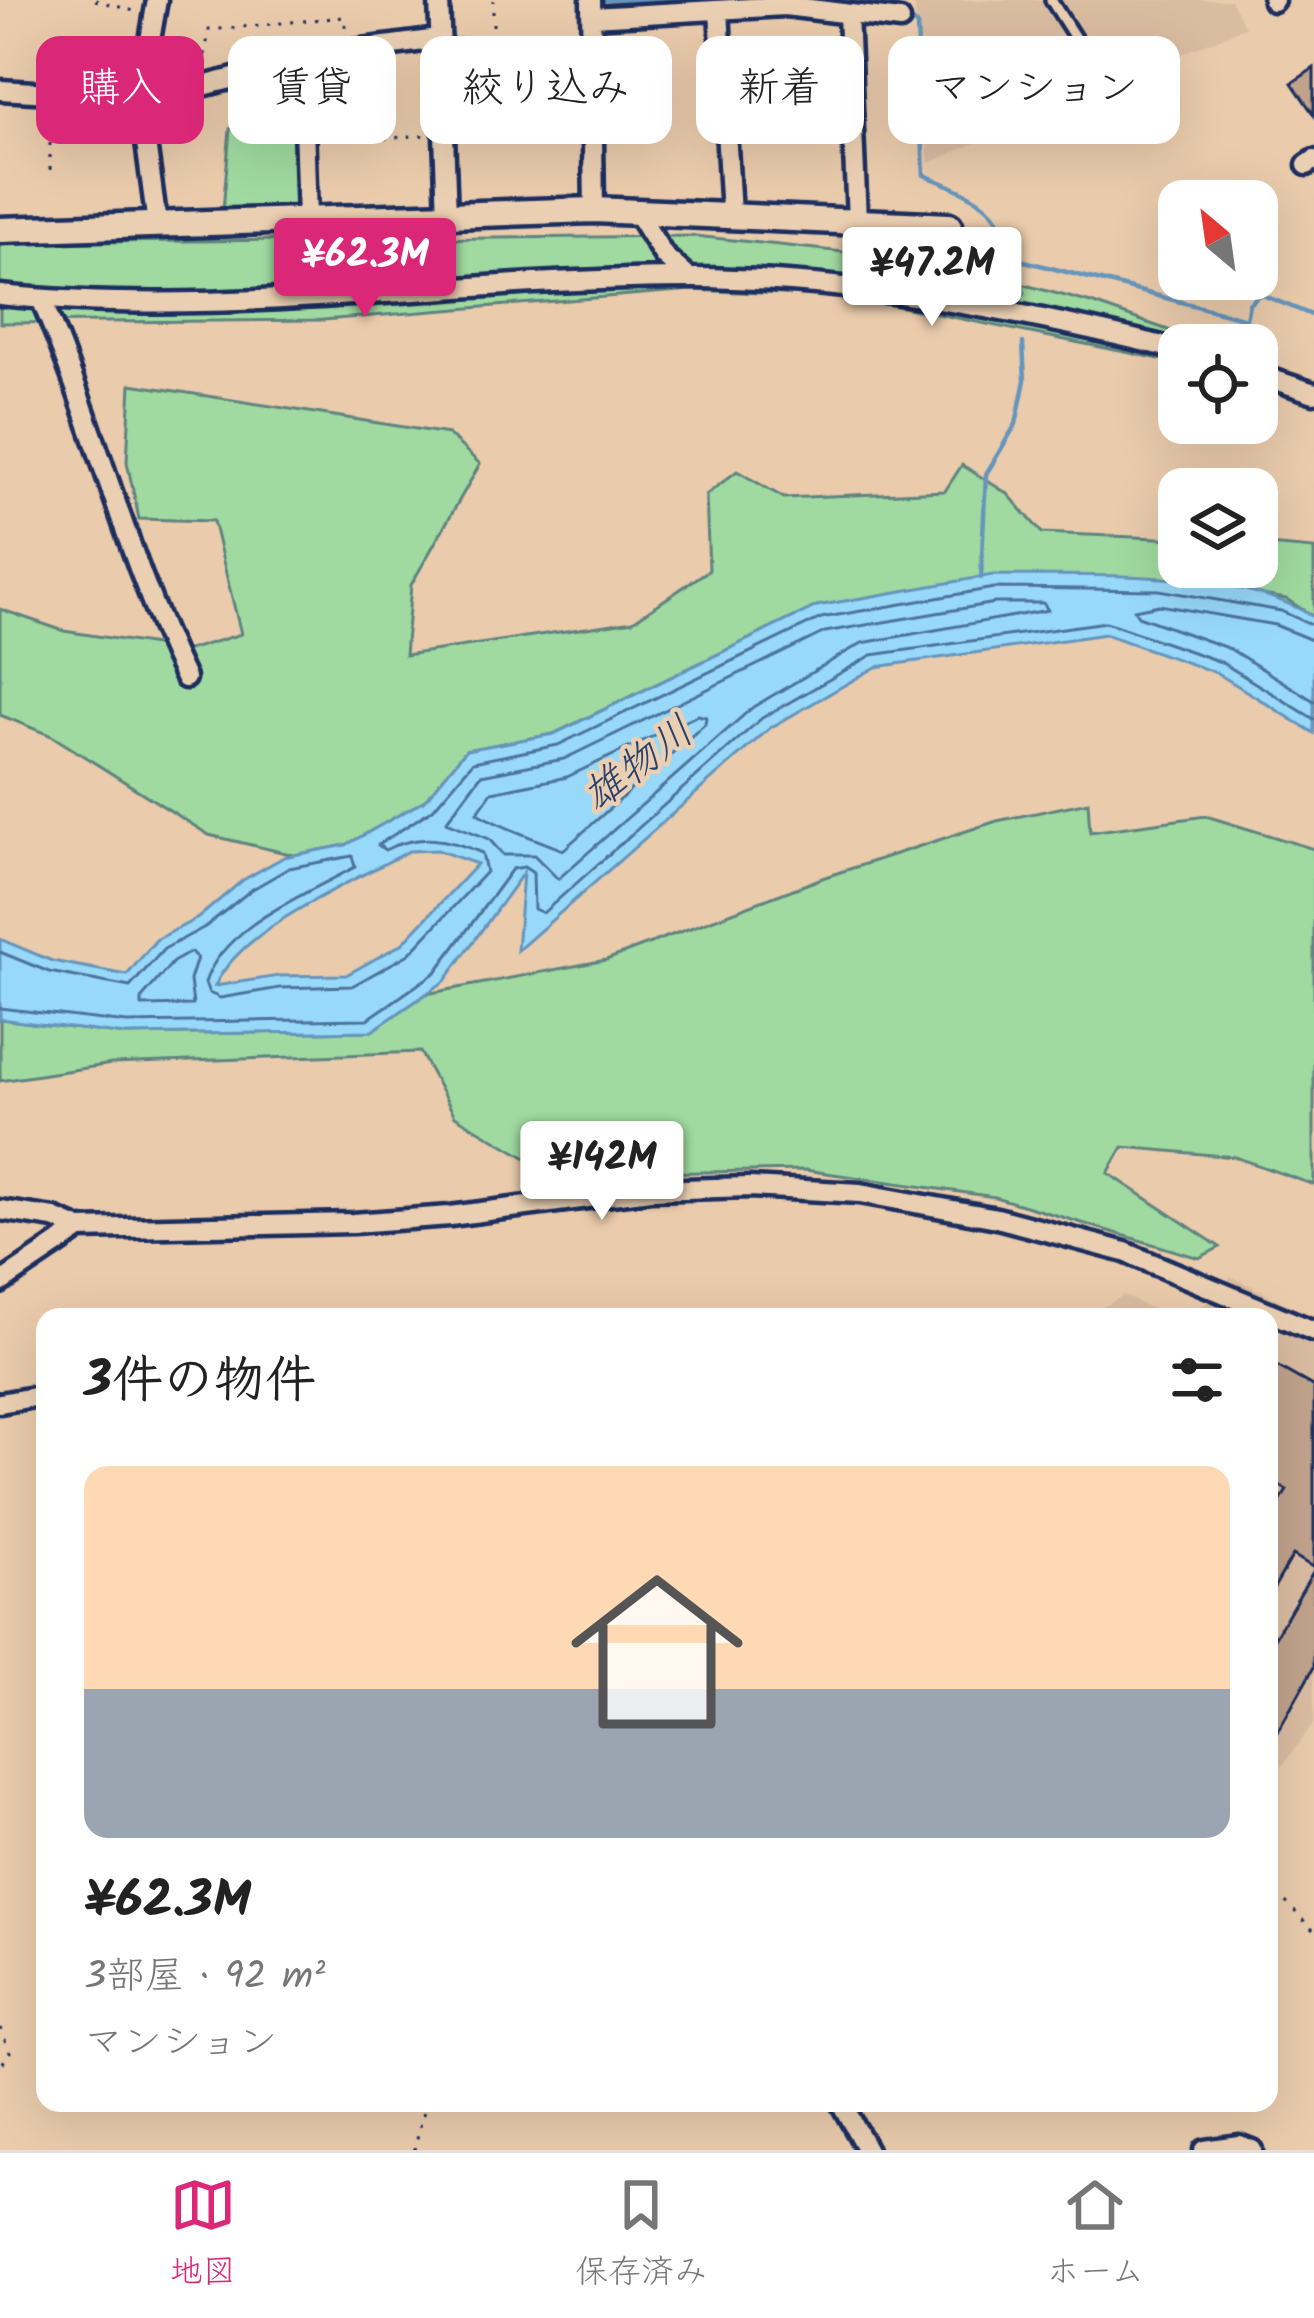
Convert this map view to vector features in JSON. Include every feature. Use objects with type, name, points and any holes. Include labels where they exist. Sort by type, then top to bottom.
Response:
[{"type":"street","points":[[439,0],[439,36]]},
{"type":"street","points":[[592,9],[785,6],[900,20]]},
{"type":"street","points":[[719,10],[730,214]]},
{"type":"street","points":[[848,14],[857,220]]},
{"type":"street","points":[[0,90],[36,92]]},
{"type":"street","points":[[146,144],[157,224]]},
{"type":"street","points":[[305,144],[307,219]]},
{"type":"street","points":[[443,144],[447,215]]},
{"type":"street","points":[[593,144],[594,210]]},
{"type":"street","points":[[0,230],[594,210],[949,226]]},
{"type":"street","points":[[636,211],[664,256],[689,278]]},
{"type":"street","points":[[0,295],[135,302],[747,279],[1000,311],[1158,345]]},
{"type":"street","points":[[41,299],[68,362],[149,604],[185,678]]},
{"type":"street","points":[[1278,381],[1314,393]]},
{"type":"street","points":[[0,1210],[54,1218],[80,1229],[450,1216],[650,1190],[860,1193],[997,1218],[1125,1252],[1261,1308]]},
{"type":"street","points":[[0,1283],[80,1229]]},
{"type":"street","points":[[1278,1315],[1314,1330]]},
{"type":"street","points":[[0,1403],[36,1397]]},
{"type":"street","points":[[846,2112],[867,2150]]},
{"type":"street","points":[[1204,2150],[1239,2146],[1252,2150]]},
{"type":"lane","points":[[1051,0],[1074,36]]},
{"type":"path","points":[[95,0],[155,8]]},
{"type":"path","points":[[493,0],[494,36]]},
{"type":"path","points":[[204,58],[209,30],[344,16],[347,36]]},
{"type":"path","points":[[50,144],[50,170]]},
{"type":"path","points":[[1278,1895],[1314,1930]]},
{"type":"path","points":[[0,2028],[10,2052],[0,2067]]},
{"type":"path","points":[[414,2150],[424,2112]]},
{"type":"shaded area","points":[[914,0],[1230,0],[1245,27],[1180,55],[1180,36],[917,36]]},
{"type":"shaded area","points":[[927,144],[973,144],[929,163]]},
{"type":"shaded area","points":[[1231,1276],[1314,1318],[1314,1723],[1278,1771],[1278,1308],[1201,1308]]},
{"type":"shaded area","points":[[1124,1295],[1149,1308],[1102,1308]]},
{"type":"green space","points":[[229,144],[305,144],[307,219],[222,222]]},
{"type":"green space","points":[[695,236],[945,263],[1158,326],[1158,359],[853,297],[692,290],[323,320],[0,323],[0,243]]},
{"type":"green space","points":[[131,384],[448,434],[480,464],[411,585],[405,655],[633,621],[709,570],[706,495],[737,471],[784,498],[945,491],[962,465],[1008,494],[1042,533],[1158,538],[1158,578],[993,576],[817,606],[553,734],[466,750],[425,800],[346,845],[294,855],[209,835],[52,736],[0,715],[0,609],[64,631],[188,650],[241,634],[213,521],[139,519],[127,462]]},
{"type":"green space","points":[[1278,546],[1314,549],[1314,617],[1286,599],[1221,588],[1278,588]]},
{"type":"green space","points":[[1088,802],[1090,832],[1206,816],[1314,849],[1314,1185],[1235,1157],[1123,1147],[1108,1173],[1220,1247],[1199,1258],[995,1197],[805,1170],[555,1175],[455,1116],[420,1052],[112,1064],[0,1081],[0,1019],[126,1035],[371,1031],[426,994],[606,960],[825,877],[997,821]]},
{"type":"water","name":"雄物川","points":[[993,575],[1158,578],[1158,588],[1237,588],[1314,617],[1314,733],[1217,673],[1105,634],[876,667],[770,728],[517,951],[523,873],[445,981],[372,1031],[126,1035],[0,1019],[0,939],[52,961],[127,975],[156,940],[198,918],[243,880],[284,857],[346,845],[425,800],[466,750],[554,734],[817,606]],"holes":[[[437,850],[477,864],[402,944],[346,975],[279,976],[215,986],[228,965],[273,926],[409,851]]]},
{"type":"building","points":[[1314,68],[1314,115],[1292,83]]},
{"type":"building","points":[[1278,1367],[1314,1387],[1314,1568],[1293,1555],[1278,1581],[1278,1506],[1287,1490],[1278,1485]]},
{"type":"building","points":[[1314,1570],[1314,1667],[1278,1731],[1278,1632]]},
{"type":"waterway","points":[[606,0],[677,0]]},
{"type":"waterway","points":[[841,0],[896,6],[917,26],[924,175],[970,196],[995,216],[1010,245],[1024,293]]},
{"type":"waterway","points":[[1013,258],[1246,319],[1249,304],[1260,294],[1314,316]]},
{"type":"waterway","points":[[981,578],[986,474],[1016,424],[1025,380],[1023,343]]}]
